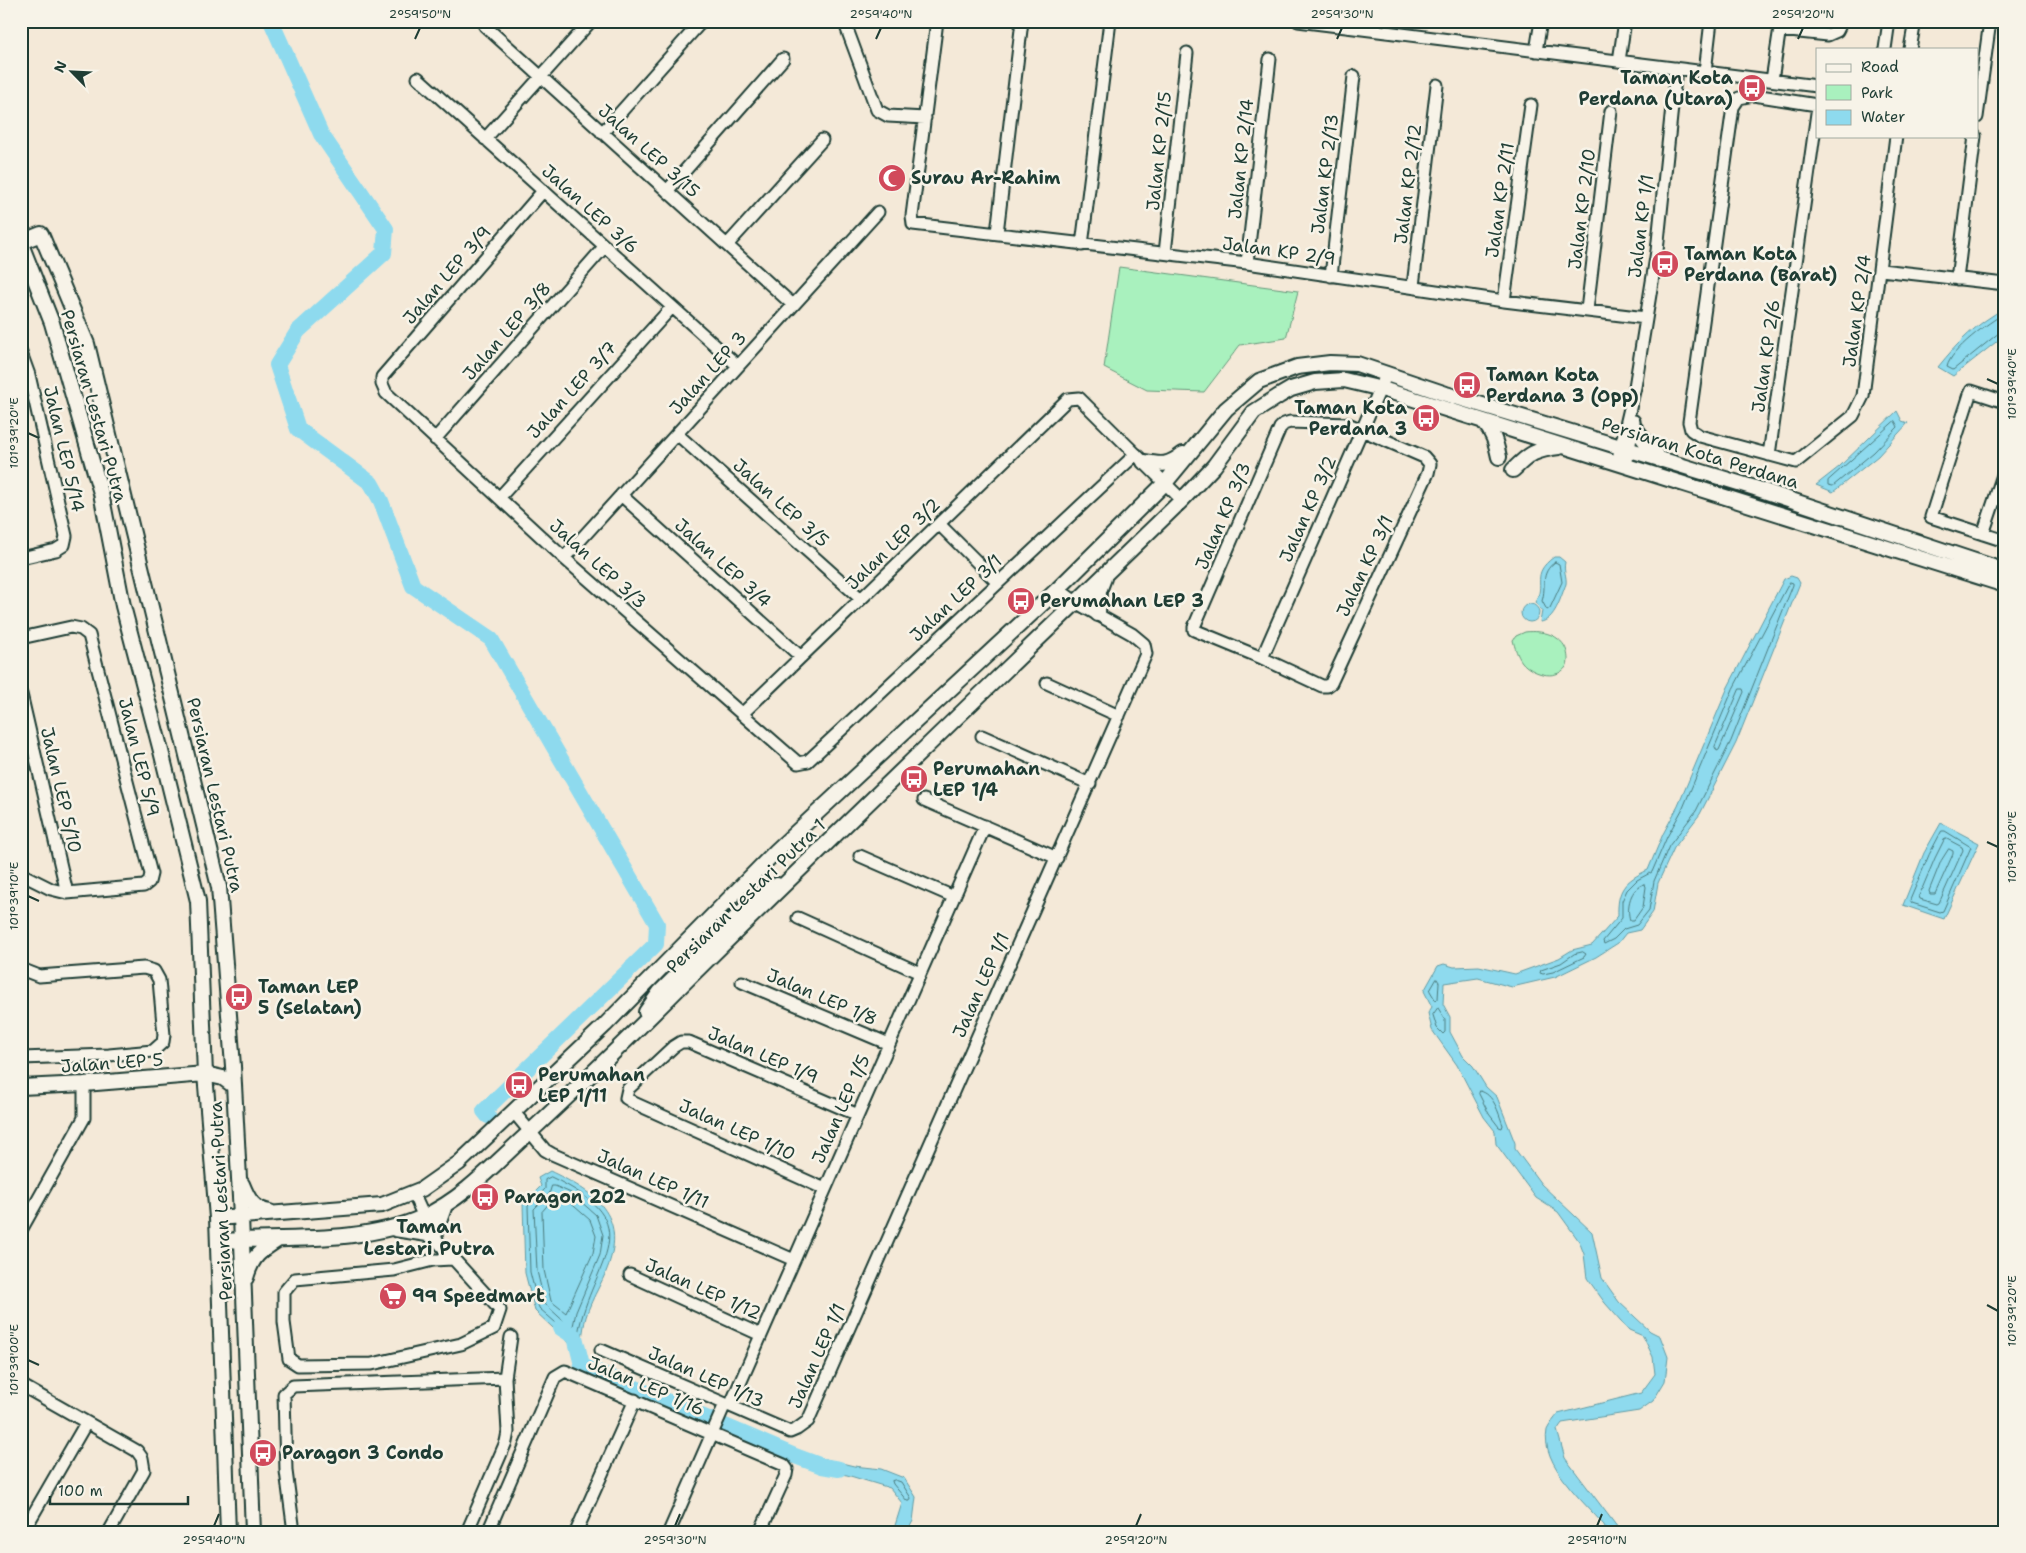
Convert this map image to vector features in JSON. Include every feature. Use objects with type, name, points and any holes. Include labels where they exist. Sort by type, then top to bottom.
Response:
[{"type":"street","name":"Jalan LEP 3/15","points":[[482,21],[484,26],[794,305]]},
{"type":"street","points":[[485,138],[591,21]]},
{"type":"street","points":[[602,133],[702,21]]},
{"type":"street","points":[[844,21],[877,110],[888,116],[925,118],[937,21]]},
{"type":"street","points":[[997,233],[1022,21]]},
{"type":"street","points":[[1082,245],[1110,21]]},
{"type":"street","points":[[1298,21],[1816,86]]},
{"type":"street","points":[[1536,51],[1540,21]]},
{"type":"street","points":[[1620,61],[1626,21]]},
{"type":"street","points":[[1705,72],[1711,21]]},
{"type":"street","points":[[1772,80],[1780,26],[1828,35],[1837,31],[1842,21]]},
{"type":"street","points":[[1885,48],[1889,21]]},
{"type":"street","points":[[1910,48],[1915,21]]},
{"type":"street","points":[[1978,110],[1990,21]]},
{"type":"street","name":"Jalan KP 2/15","points":[[1165,253],[1187,53]]},
{"type":"street","points":[[667,191],[783,58]]},
{"type":"street","name":"Jalan KP 2/14","points":[[1247,263],[1270,59]]},
{"type":"street","name":"Jalan KP 1/1","points":[[1621,465],[1657,251],[1676,68]]},
{"type":"street","name":"Jalan KP 2/13","points":[[1331,276],[1354,76]]},
{"type":"street","name":"Jalan LEP 3/6","points":[[418,78],[738,366]]},
{"type":"street","name":"Jalan KP 2/12","points":[[1413,286],[1437,85]]},
{"type":"street","points":[[1770,455],[1700,436],[1691,430],[1689,422],[1733,107],[1738,98],[1754,95],[1816,105]]},
{"type":"street","name":"Jalan KP 2/11","points":[[1504,300],[1531,105]]},
{"type":"street","name":"Jalan KP 2/10","points":[[1587,310],[1611,111]]},
{"type":"street","name":"Jalan KP 2/9","points":[[925,118],[912,216],[913,224],[1247,263],[1504,300],[1646,318]]},
{"type":"street","name":"Jalan KP 2/6","points":[[1770,455],[1816,120]]},
{"type":"street","name":"Jalan KP 2/4","points":[[1770,455],[1796,462],[1854,416],[1863,396],[1881,270],[1896,138]]},
{"type":"street","points":[[1956,278],[1975,138]]},
{"type":"street","points":[[727,245],[822,140]]},
{"type":"street","name":"Jalan LEP 3/9","points":[[382,384],[382,377],[543,191]]},
{"type":"street","name":"Jalan LEP 3","points":[[564,558],[878,212]]},
{"type":"street","name":"Persiaran Lestari Putra","points":[[228,1532],[217,1218],[205,1074],[198,901],[162,751],[123,606],[101,493],[52,324],[21,243],[41,234],[87,344],[219,886],[239,1176],[254,1530]]},
{"type":"street","name":"Jalan LEP 3/8","points":[[436,439],[605,246]]},
{"type":"street","points":[[21,266],[33,274]]},
{"type":"street","points":[[1881,270],[2005,284]]},
{"type":"street","name":"Jalan LEP 3/7","points":[[499,498],[672,306]]},
{"type":"street","name":"Jalan LEP 5/14","points":[[21,353],[29,376],[66,536],[64,545],[56,550],[21,558]]},
{"type":"street","name":"Persiaran Kota Perdana","points":[[1201,439],[1226,409],[1259,382],[1297,367],[1330,363],[1357,364],[1446,394],[1755,488],[2005,571]]},
{"type":"street","name":"Jalan KP 3/2","points":[[1262,658],[1387,374]]},
{"type":"street","name":"Persiaran Kota Perdana","points":[[1231,442],[1254,412],[1291,389],[1315,382],[1344,380],[1382,389],[2005,585]]},
{"type":"street","name":"Jalan LEP 3/3","points":[[382,384],[386,393],[564,558],[798,763]]},
{"type":"street","name":"Jalan KP 1/1","points":[[1624,449],[1634,427],[1635,387]]},
{"type":"street","points":[[2005,402],[1971,391],[1931,517],[2005,541]]},
{"type":"street","name":"Jalan LEP 3/2","points":[[742,714],[1068,399],[1079,398],[1140,458]]},
{"type":"street","points":[[1483,421],[1490,428],[1496,441],[1499,457]]},
{"type":"street","name":"Jalan KP 3/3","points":[[1262,658],[1198,632],[1194,630],[1194,627],[1280,428],[1290,422],[1348,424],[1362,430]]},
{"type":"street","points":[[1634,427],[1660,460]]},
{"type":"street","name":"Jalan KP 3/1","points":[[1262,658],[1322,686],[1327,686],[1331,683],[1428,473],[1430,464],[1424,457],[1362,430]]},
{"type":"street","name":"Jalan LEP 3/5","points":[[677,434],[861,599]]},
{"type":"street","points":[[1140,458],[1159,464],[1172,463],[1201,439]]},
{"type":"street","name":"Persiaran Lestari Putra 1","points":[[217,1218],[382,1205],[422,1189],[458,1163],[605,1025],[776,851],[1058,589],[1165,482],[1201,439]]},
{"type":"street","name":"Persiaran Lestari Putra 1","points":[[529,1132],[626,1041],[660,992],[759,894],[792,876],[1182,500],[1214,466],[1231,442]]},
{"type":"street","points":[[1513,470],[1526,457],[1537,450],[1562,446]]},
{"type":"street","points":[[1140,458],[1182,500]]},
{"type":"street","name":"Jalan LEP 3/1","points":[[798,763],[808,761],[998,583],[1140,458]]},
{"type":"street","points":[[1983,534],[2005,470]]},
{"type":"street","points":[[101,493],[122,484]]},
{"type":"street","name":"Jalan LEP 3/4","points":[[622,495],[801,657]]},
{"type":"street","points":[[939,524],[998,583]]},
{"type":"street","points":[[1098,614],[1099,591],[1105,575]]},
{"type":"street","name":"Jalan LEP 1/1","points":[[797,1429],[808,1421],[1146,654],[1144,644],[1132,634],[1077,603],[1058,589]]},
{"type":"street","name":"Jalan LEP 5/9","points":[[21,638],[71,627],[81,629],[89,635],[151,874],[149,882],[144,886],[67,893]]},
{"type":"street","points":[[1047,683],[1119,716]]},
{"type":"street","name":"Jalan LEP 5/10","points":[[21,694],[67,893]]},
{"type":"street","points":[[982,736],[1090,784]]},
{"type":"street","points":[[924,800],[1057,858]]},
{"type":"street","name":"Jalan LEP 1/5","points":[[669,1532],[714,1430],[761,1335],[985,826]]},
{"type":"street","points":[[860,856],[954,897]]},
{"type":"street","points":[[21,874],[52,889],[67,893]]},
{"type":"street","points":[[798,918],[920,973]]},
{"type":"street","points":[[21,969],[39,976],[144,968],[154,972],[159,980],[164,1034],[163,1042],[152,1052],[21,1058]]},
{"type":"street","name":"Jalan LEP 1/8","points":[[742,982],[889,1044]]},
{"type":"street","name":"Jalan LEP 1/10","points":[[681,1042],[673,1047],[628,1089],[626,1098],[825,1189]]},
{"type":"street","name":"Jalan LEP 1/9","points":[[681,1042],[689,1042],[858,1115]]},
{"type":"street","points":[[205,1074],[223,1078],[234,1086]]},
{"type":"street","name":"Jalan LEP 5","points":[[21,1087],[205,1074]]},
{"type":"street","points":[[21,1230],[84,1118],[84,1084]]},
{"type":"street","name":"Jalan LEP 1/11","points":[[513,1111],[545,1150],[552,1154],[794,1260]]},
{"type":"street","points":[[218,1241],[347,1236],[392,1229],[424,1217],[445,1205],[485,1174],[529,1132]]},
{"type":"street","points":[[239,1176],[247,1199],[261,1210],[277,1213]]},
{"type":"street","points":[[413,1192],[436,1239],[452,1259],[500,1310],[494,1328],[461,1344],[372,1364],[298,1365],[289,1359],[284,1322],[284,1292],[295,1279],[394,1270],[425,1262],[452,1259]]},
{"type":"street","points":[[425,1262],[432,1256],[445,1205]]},
{"type":"street","points":[[392,1229],[436,1239]]},
{"type":"street","points":[[244,1288],[254,1257],[260,1250],[279,1238]]},
{"type":"street","name":"Jalan LEP 1/12","points":[[630,1275],[761,1335]]},
{"type":"street","points":[[467,1532],[506,1442],[508,1432],[505,1378],[511,1338]]},
{"type":"street","name":"Jalan LEP 1/13","points":[[600,1350],[726,1407],[790,1432],[797,1429]]},
{"type":"street","name":"Jalan LEP 1/16","points":[[488,1532],[556,1377],[559,1373],[565,1371],[714,1430],[784,1465],[787,1469],[786,1475],[760,1532]]},
{"type":"street","points":[[294,1532],[286,1471],[284,1394],[293,1386],[505,1378]]},
{"type":"street","points":[[21,1386],[137,1451],[142,1458],[144,1470],[109,1532]]},
{"type":"street","points":[[576,1532],[635,1400]]},
{"type":"street","points":[[23,1532],[86,1423]]},
{"type":"green space","points":[[1119,267],[1298,291],[1286,338],[1240,345],[1204,392],[1147,390],[1104,368]]},
{"type":"green space","points":[[1525,632],[1550,634],[1561,641],[1567,652],[1568,661],[1566,667],[1561,672],[1550,675],[1531,670],[1526,666],[1515,649],[1513,640],[1516,636]]},
{"type":"water","points":[[2005,308],[2005,335],[1953,376],[1938,367],[1968,334]]},
{"type":"water","points":[[1897,411],[1902,421],[1908,423],[1878,456],[1833,492],[1816,485],[1839,467]]},
{"type":"water","points":[[1554,557],[1559,557],[1565,562],[1566,584],[1554,613],[1545,621],[1540,622],[1542,611],[1535,602],[1540,590],[1540,574],[1546,563]]},
{"type":"water","points":[[1791,576],[1797,578],[1800,583],[1736,743],[1700,814],[1674,848],[1658,883],[1653,912],[1640,930],[1626,933],[1618,943],[1596,957],[1555,977],[1512,987],[1478,978],[1444,983],[1443,1004],[1450,1017],[1450,1032],[1463,1056],[1473,1066],[1486,1087],[1497,1097],[1515,1143],[1515,1149],[1541,1184],[1592,1232],[1602,1278],[1619,1302],[1650,1331],[1660,1336],[1668,1357],[1665,1381],[1653,1401],[1639,1411],[1562,1423],[1557,1430],[1565,1458],[1621,1532],[1607,1532],[1604,1525],[1575,1494],[1557,1469],[1550,1456],[1547,1430],[1558,1414],[1641,1393],[1655,1374],[1653,1357],[1643,1336],[1629,1330],[1605,1303],[1587,1278],[1584,1254],[1579,1241],[1558,1212],[1536,1198],[1496,1144],[1495,1131],[1484,1117],[1457,1065],[1432,1030],[1428,1013],[1432,1007],[1424,991],[1438,966],[1444,964],[1454,967],[1479,966],[1515,974],[1559,958],[1572,950],[1592,945],[1618,916],[1619,899],[1624,887],[1633,878],[1648,870],[1663,834],[1678,806],[1728,687],[1784,579]]},
{"type":"water","points":[[1530,604],[1536,607],[1539,613],[1536,619],[1530,622],[1524,619],[1521,613],[1524,607]]},
{"type":"water","points":[[1941,823],[1979,843],[1944,919],[1903,905],[1924,853]]},
{"type":"water","points":[[550,1171],[577,1185],[599,1203],[607,1213],[612,1226],[614,1240],[606,1272],[589,1309],[582,1339],[569,1343],[535,1311],[525,1273],[523,1204],[541,1186],[538,1178]]},
{"type":"water","points":[[821,1458],[854,1466],[881,1469],[904,1478],[916,1497],[913,1521],[907,1532],[893,1532],[902,1503],[890,1488],[847,1475],[816,1470]]},
{"type":"waterway","points":[[271,21],[321,134],[386,229],[384,253],[298,331],[277,365],[298,429],[371,483],[381,501],[413,586],[491,639],[657,924],[656,944],[484,1111],[488,1116]]},
{"type":"waterway","points":[[561,1328],[575,1337],[582,1365],[795,1456],[822,1466],[839,1469]]},
{"type":"place","name":"Taman Kota Perdana (Utara)","points":[[1752,88]]},
{"type":"place","name":"Surau Ar-Rahim","points":[[892,178]]},
{"type":"place","name":"Taman Kota Perdana (Barat)","points":[[1665,264]]},
{"type":"place","name":"Taman Kota Perdana 3 (Opp)","points":[[1467,385]]},
{"type":"place","name":"Taman Kota Perdana 3","points":[[1426,418]]},
{"type":"place","name":"Perumahan LEP 3","points":[[1021,601]]},
{"type":"place","name":"Perumahan LEP 1/4","points":[[914,779]]},
{"type":"place","name":"Taman LEP 5 (Selatan)","points":[[239,997]]},
{"type":"place","name":"Perumahan LEP 1/11","points":[[519,1085]]},
{"type":"place","name":"Paragon 202","points":[[485,1197]]},
{"type":"place","name":"99 Speedmart","points":[[393,1296]]},
{"type":"place","name":"Paragon 3 Condo","points":[[263,1453]]},
{"type":"district","name":"Taman Lestari Putra","points":[[429,1237]]}]
